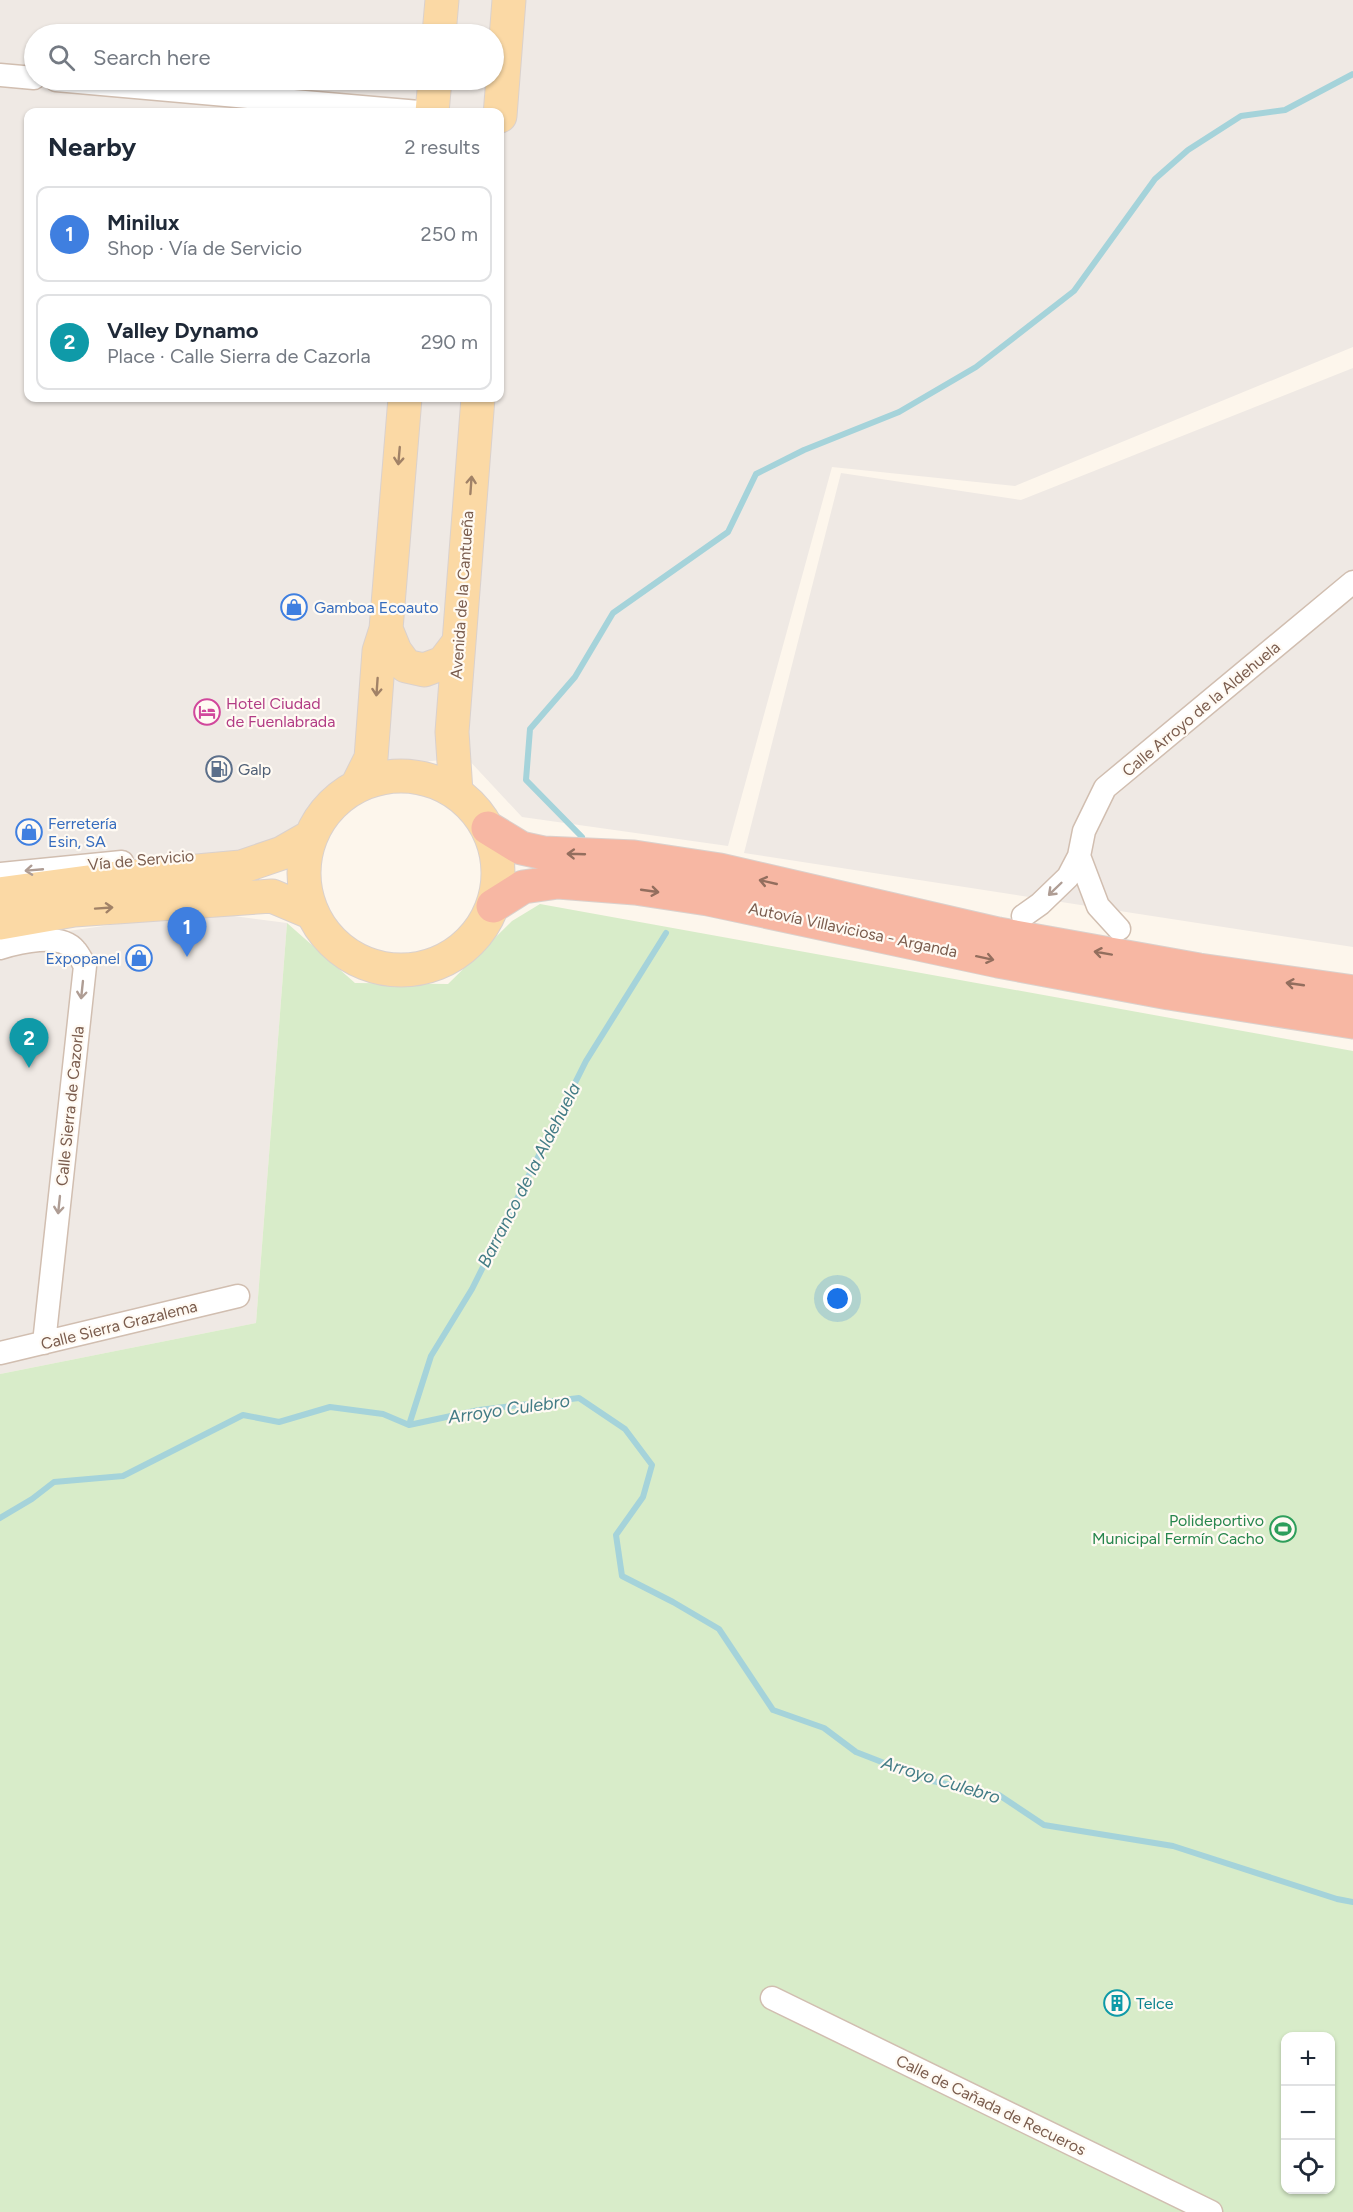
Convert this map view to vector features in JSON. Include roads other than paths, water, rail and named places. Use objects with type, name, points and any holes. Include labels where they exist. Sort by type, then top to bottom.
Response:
[{"type":"highway","points":[[488,828],[521,848],[544,853],[634,856],[720,870],[998,934],[1199,970],[1353,992]]},
{"type":"highway","name":"Autovía Villaviciosa - Arganda","points":[[494,906],[523,887],[558,882],[635,888],[708,899],[999,961],[1216,1001],[1353,1022]]},
{"type":"highway","points":[[809,891],[856,888],[1023,916]]},
{"type":"main road","points":[[440,24],[442,0]]},
{"type":"main road","points":[[504,58],[508,0]]},
{"type":"main road","points":[[432,108],[434,90]]},
{"type":"main road","points":[[501,108],[502,90]]},
{"type":"main road","points":[[357,786],[371,758],[379,651],[386,629],[405,402]]},
{"type":"main road","name":"Avenida de la Cantueña","points":[[456,792],[452,732],[478,402]]},
{"type":"main road","points":[[386,629],[395,651],[406,666],[424,670],[443,663],[459,642]]},
{"type":"main road","points":[[390,776],[424,778],[456,792],[475,808],[488,828],[499,867],[494,906],[473,940],[442,963],[403,972],[365,965],[332,944],[310,912],[302,874],[310,837],[321,816],[337,799],[357,786],[390,776]]},
{"type":"main road","points":[[0,894],[110,879],[241,867],[282,853],[310,837]]},
{"type":"main road","points":[[0,923],[74,910],[272,897],[310,912]]},
{"type":"street","points":[[0,75],[24,77]]},
{"type":"street","points":[[169,90],[373,108]]},
{"type":"street","name":"Calle Arroyo de la Aldehuela","points":[[1023,916],[1040,904],[1068,877],[1079,856],[1084,831],[1105,788],[1353,582]]},
{"type":"street","name":"Vía de Servicio","points":[[0,874],[233,852],[282,853]]},
{"type":"street","points":[[1079,856],[1098,906],[1119,929]]},
{"type":"street","name":"Calle Sierra de Cazorla","points":[[0,948],[26,940],[53,940],[73,948],[85,966],[44,1343]]},
{"type":"street","name":"Calle Sierra Grazalema","points":[[0,1353],[238,1296]]},
{"type":"street","name":"Calle de Cañada de Recueros","points":[[772,1998],[1210,2212]]},
{"type":"waterway","name":"Barranco de la Aldehuela","points":[[582,837],[526,780],[530,729],[575,677],[613,613],[728,532],[756,474],[804,450],[899,412],[976,367],[1074,291],[1155,179],[1188,150],[1241,116],[1285,110],[1353,74]]},
{"type":"waterway","name":"Barranco de la Aldehuela","points":[[409,1425],[431,1356],[472,1289],[586,1061],[666,933]]},
{"type":"waterway","name":"Arroyo Culebro","points":[[0,1518],[32,1499],[54,1482],[123,1476],[243,1415],[279,1422],[330,1407],[383,1414],[409,1425],[479,1410],[579,1398],[625,1429],[652,1465],[643,1497],[616,1535],[622,1576],[719,1629],[773,1710],[824,1728],[856,1752],[928,1780],[999,1795],[1044,1825],[1173,1846],[1337,1899],[1353,1902]]},
{"type":"place","name":"Gamboa Ecoauto","points":[[294,607]]},
{"type":"place","name":"Hotel Ciudad de Fuenlabrada","points":[[207,712]]},
{"type":"place","name":"Galp","points":[[219,769]]},
{"type":"place","name":"Ferretería Esin, SA","points":[[29,832]]},
{"type":"place","name":"Minilux","points":[[187,957]]},
{"type":"place","name":"Expopanel","points":[[139,958]]},
{"type":"place","name":"Valley Dynamo","points":[[29,1068]]},
{"type":"place","name":"Polideportivo Municipal Fermín Cacho","points":[[1283,1529]]},
{"type":"place","name":"Telce","points":[[1117,2003]]}]
